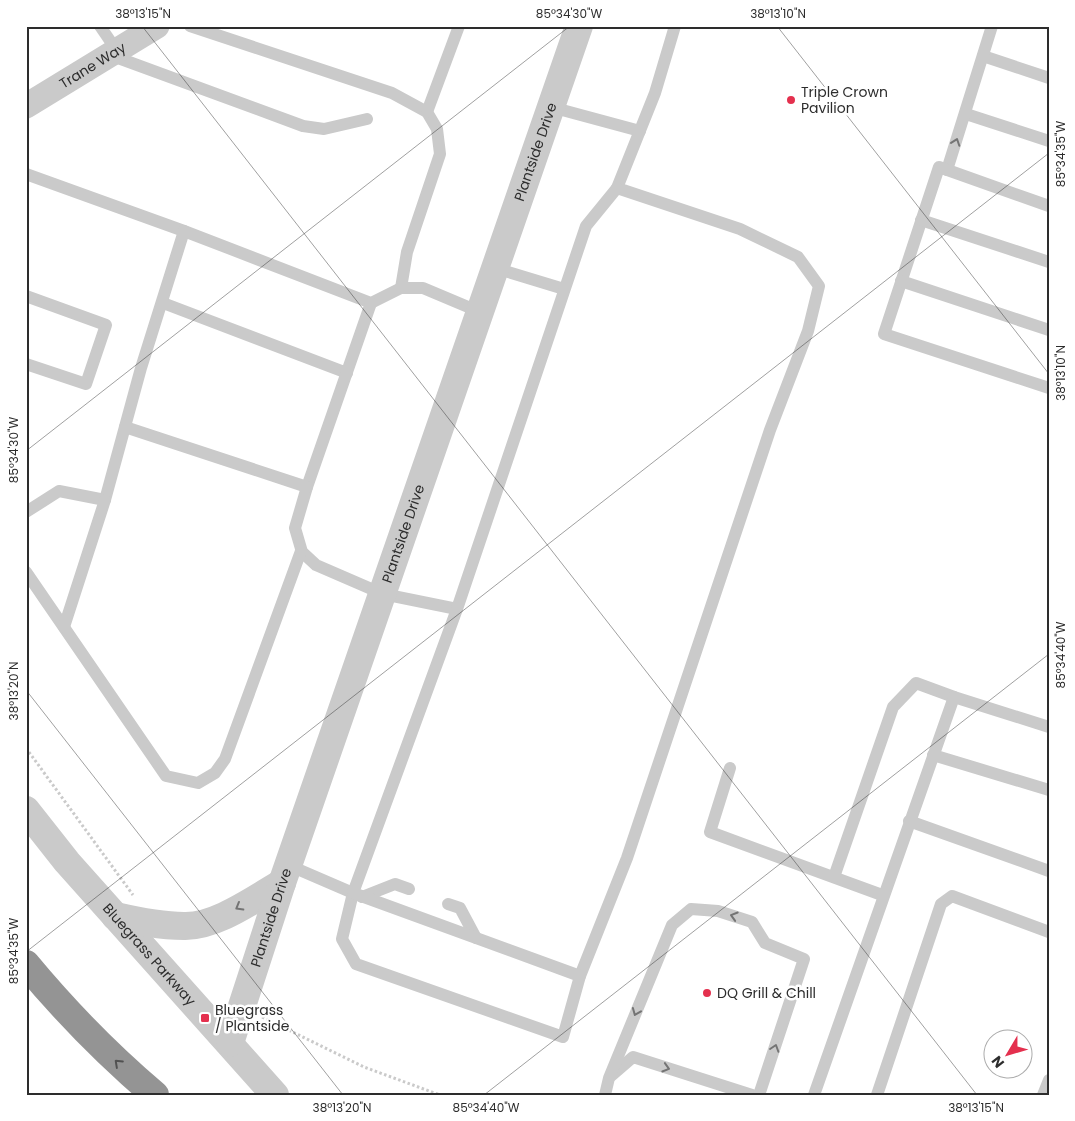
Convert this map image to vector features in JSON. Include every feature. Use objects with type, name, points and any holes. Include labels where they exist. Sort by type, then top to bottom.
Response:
[{"type":"highway","points":[[26,964],[51,994],[117,1062],[155,1095]]},
{"type":"street","name":"Trane Way","points":[[26,106],[157,26]]},
{"type":"street","name":"Plantside Drive","points":[[230,1043],[285,874],[579,26]]},
{"type":"street","name":"Bluegrass Parkway","points":[[26,810],[67,862],[275,1095]]},
{"type":"street","points":[[115,916],[147,923],[186,927],[221,918],[285,874]]},
{"type":"lane","points":[[100,26],[114,53],[302,126],[324,129],[367,119]]},
{"type":"lane","points":[[190,26],[392,93],[427,112],[437,130],[440,154],[407,252],[401,288]]},
{"type":"lane","points":[[617,188],[740,229],[798,257],[819,286],[808,331],[770,430],[627,858],[580,976],[562,1037],[356,964],[342,939],[457,609],[586,226],[617,188],[655,93],[675,26]]},
{"type":"lane","points":[[947,170],[992,26]]},
{"type":"lane","points":[[427,112],[459,27]]},
{"type":"lane","points":[[983,56],[1049,78]]},
{"type":"lane","points":[[551,107],[640,131]]},
{"type":"lane","points":[[966,114],[1049,141]]},
{"type":"lane","points":[[1049,206],[939,167],[884,334],[1049,388]]},
{"type":"lane","points":[[26,174],[371,304]]},
{"type":"lane","points":[[921,220],[1049,262]]},
{"type":"lane","points":[[64,627],[105,500],[141,368],[184,232]]},
{"type":"lane","points":[[495,268],[564,289]]},
{"type":"lane","points":[[901,281],[1049,330]]},
{"type":"lane","points":[[457,609],[382,594],[316,565],[302,551],[295,528],[307,487],[371,304],[401,288],[423,288],[480,312]]},
{"type":"lane","points":[[26,296],[106,324],[86,384],[26,364]]},
{"type":"lane","points":[[163,303],[348,373]]},
{"type":"lane","points":[[125,427],[307,487]]},
{"type":"lane","points":[[26,512],[59,491],[105,500]]},
{"type":"lane","points":[[26,572],[166,776],[198,783],[215,773],[225,759],[302,551]]},
{"type":"lane","points":[[834,877],[893,707],[916,683],[1049,727]]},
{"type":"lane","points":[[814,1095],[882,895],[954,697]]},
{"type":"lane","points":[[933,755],[1049,790]]},
{"type":"lane","points":[[730,768],[710,832],[882,895]]},
{"type":"lane","points":[[909,821],[1049,871]]},
{"type":"lane","points":[[285,874],[358,895],[580,976]]},
{"type":"lane","points":[[358,895],[395,884],[409,889]]},
{"type":"lane","points":[[877,1095],[942,904],[952,896],[1049,932]]},
{"type":"lane","points":[[448,904],[460,908],[476,938]]},
{"type":"lane","points":[[605,1095],[609,1078],[672,925],[690,910],[718,911],[752,922],[765,943],[804,959],[760,1095]]},
{"type":"lane","points":[[609,1078],[632,1058],[752,1095]]},
{"type":"lane","points":[[1043,1095],[1049,1080]]},
{"type":"path","points":[[26,748],[66,806],[138,903]]},
{"type":"path","points":[[274,1021],[364,1067],[440,1095]]},
{"type":"place","name":"Triple Crown Pavilion","points":[[791,100]]},
{"type":"place","name":"DQ Grill & Chill","points":[[707,993]]},
{"type":"place","name":"Bluegrass / Plantside","points":[[205,1018]]}]
